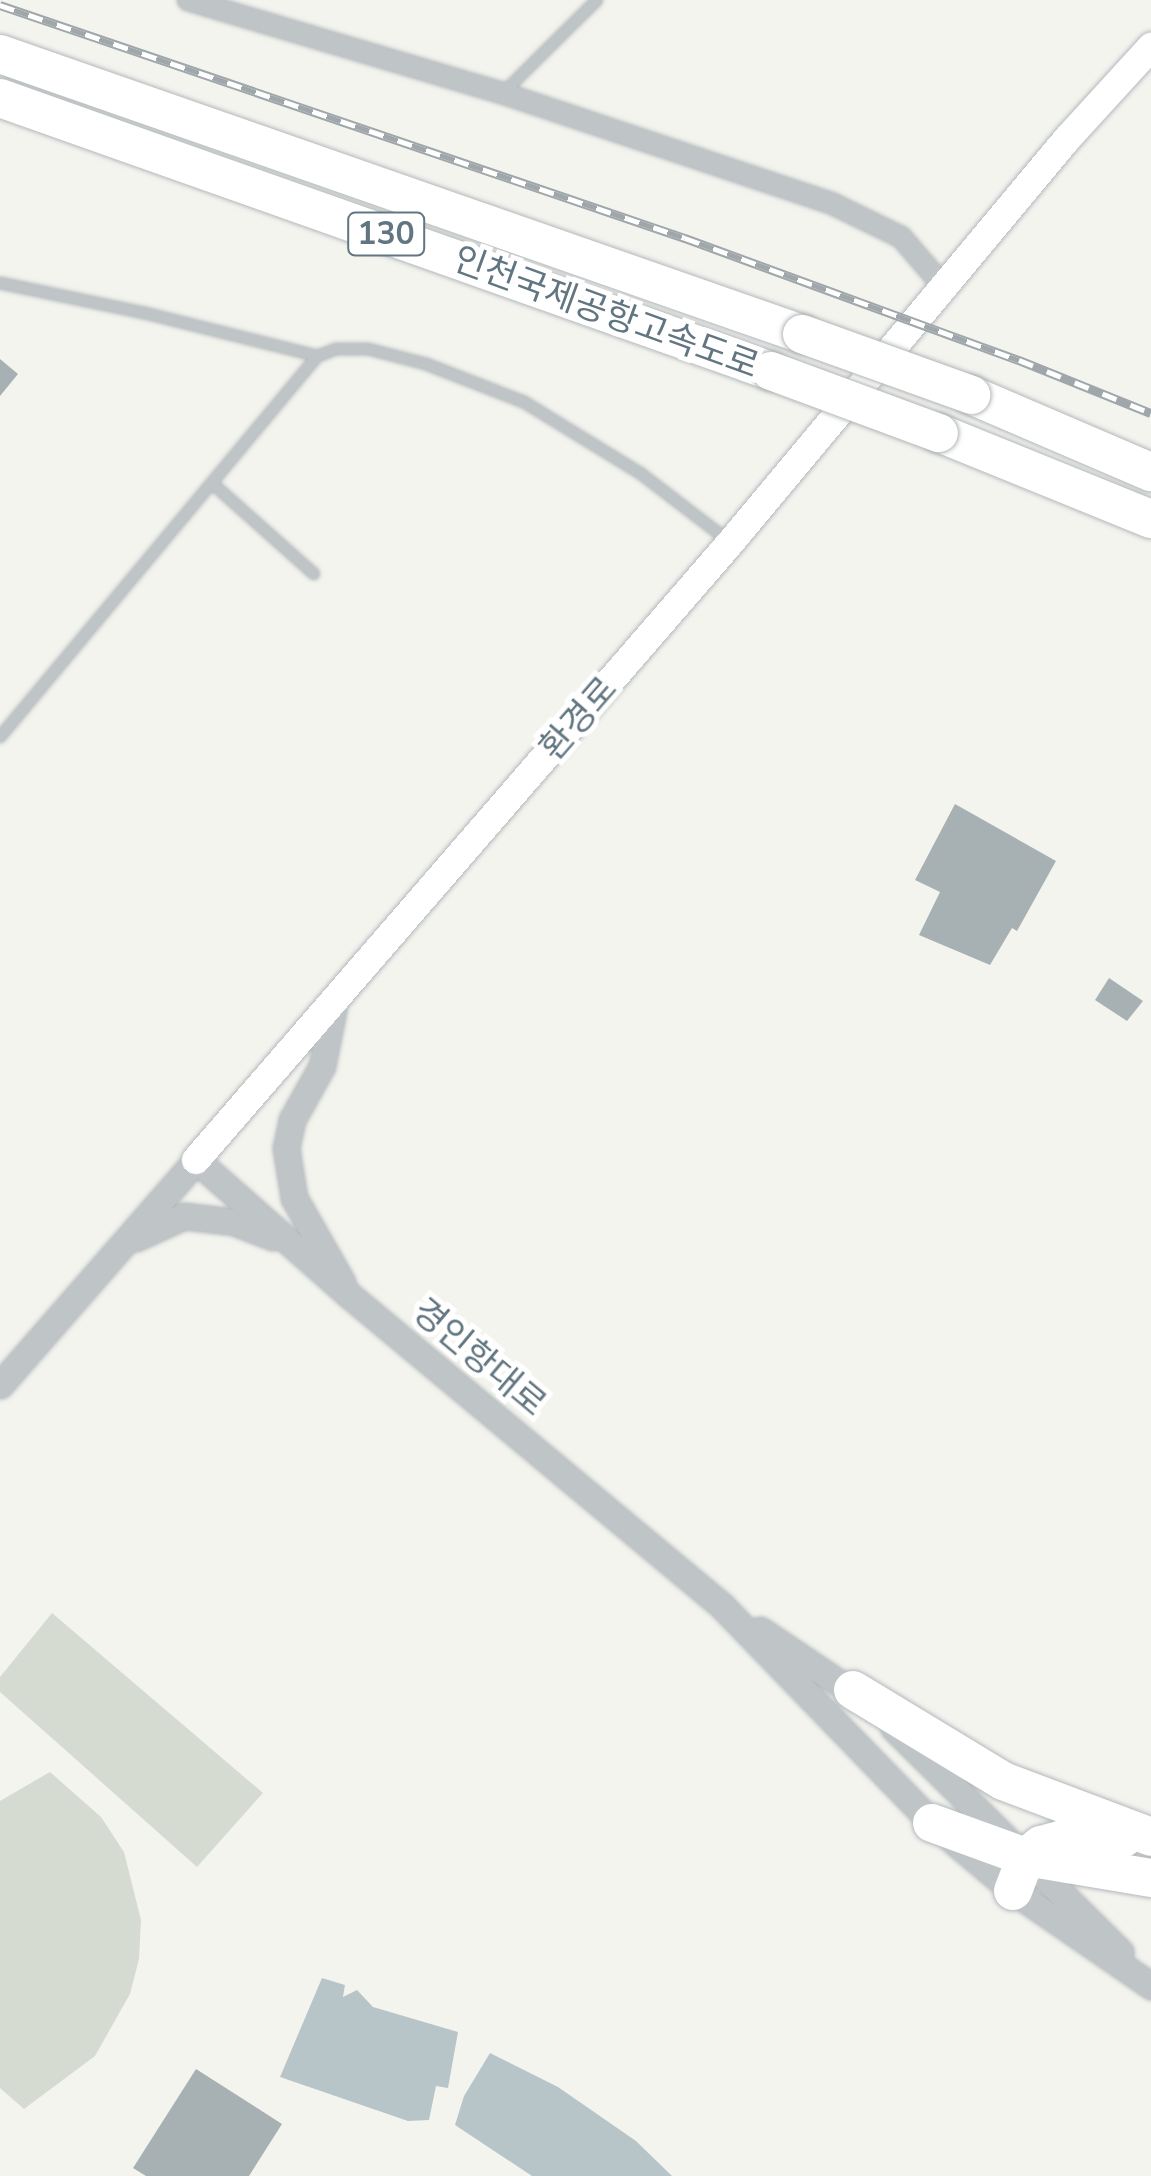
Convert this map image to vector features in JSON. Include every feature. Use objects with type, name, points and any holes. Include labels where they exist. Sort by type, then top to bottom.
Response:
[{"type":"highway","name":"인천국제공항고속도로","points":[[0,54],[972,395],[1151,472]]},
{"type":"highway","name":"인천국제공항고속도로","points":[[0,98],[940,432],[1151,519]]},
{"type":"highway","points":[[854,1690],[1003,1781],[1151,1838]]},
{"type":"highway","points":[[932,1823],[1020,1874],[1151,1878]]},
{"type":"highway","points":[[1020,1874],[1041,1845],[1080,1834],[1151,1838]]},
{"type":"main road","name":"환경로","points":[[196,1160],[731,542],[1067,139],[1151,47]]},
{"type":"street","points":[[188,0],[502,93],[833,204],[901,237],[945,288]]},
{"type":"street","points":[[334,1005],[322,1066],[292,1120],[286,1148],[294,1198],[348,1295]]},
{"type":"street","name":"경인항대로","points":[[196,1160],[348,1295],[722,1606],[932,1823]]},
{"type":"street","name":"환경로","points":[[0,1385],[196,1160]]},
{"type":"street","points":[[85,1285],[133,1240],[184,1216],[234,1222],[286,1242]]},
{"type":"street","name":"경인항대로","points":[[722,1606],[854,1690],[1020,1874],[1151,1983]]},
{"type":"street","name":"경인항대로","points":[[1020,1874],[1046,1883],[1151,1983]]},
{"type":"lane","points":[[502,93],[597,0]]},
{"type":"lane","points":[[0,283],[145,312],[318,356]]},
{"type":"lane","points":[[0,737],[318,356],[336,349],[368,349],[492,386],[640,473],[731,542]]},
{"type":"lane","points":[[213,484],[314,574]]},
{"type":"shaded area","points":[[52,1613],[263,1793],[197,1867],[0,1692],[0,1677]]},
{"type":"shaded area","points":[[50,1772],[101,1817],[124,1852],[141,1920],[139,1959],[130,1994],[95,2056],[24,2109],[0,2088],[0,1801]]},
{"type":"shaded area","points":[[322,1978],[345,1985],[343,1997],[357,1990],[373,2007],[458,2032],[448,2088],[436,2086],[429,2120],[408,2121],[280,2077]]},
{"type":"shaded area","points":[[490,2053],[558,2087],[636,2141],[672,2176],[532,2176],[455,2125],[464,2096]]},
{"type":"building","points":[[0,359],[18,374],[0,396]]},
{"type":"building","points":[[955,804],[1056,861],[1017,931],[1012,928],[990,965],[919,935],[940,892],[915,880]]},
{"type":"building","points":[[1109,978],[1143,1001],[1127,1021],[1095,1000]]},
{"type":"building","points":[[196,2069],[282,2124],[249,2176],[146,2176],[133,2168]]},
{"type":"railway","points":[[0,5],[685,238],[1019,360],[1151,413]]}]
